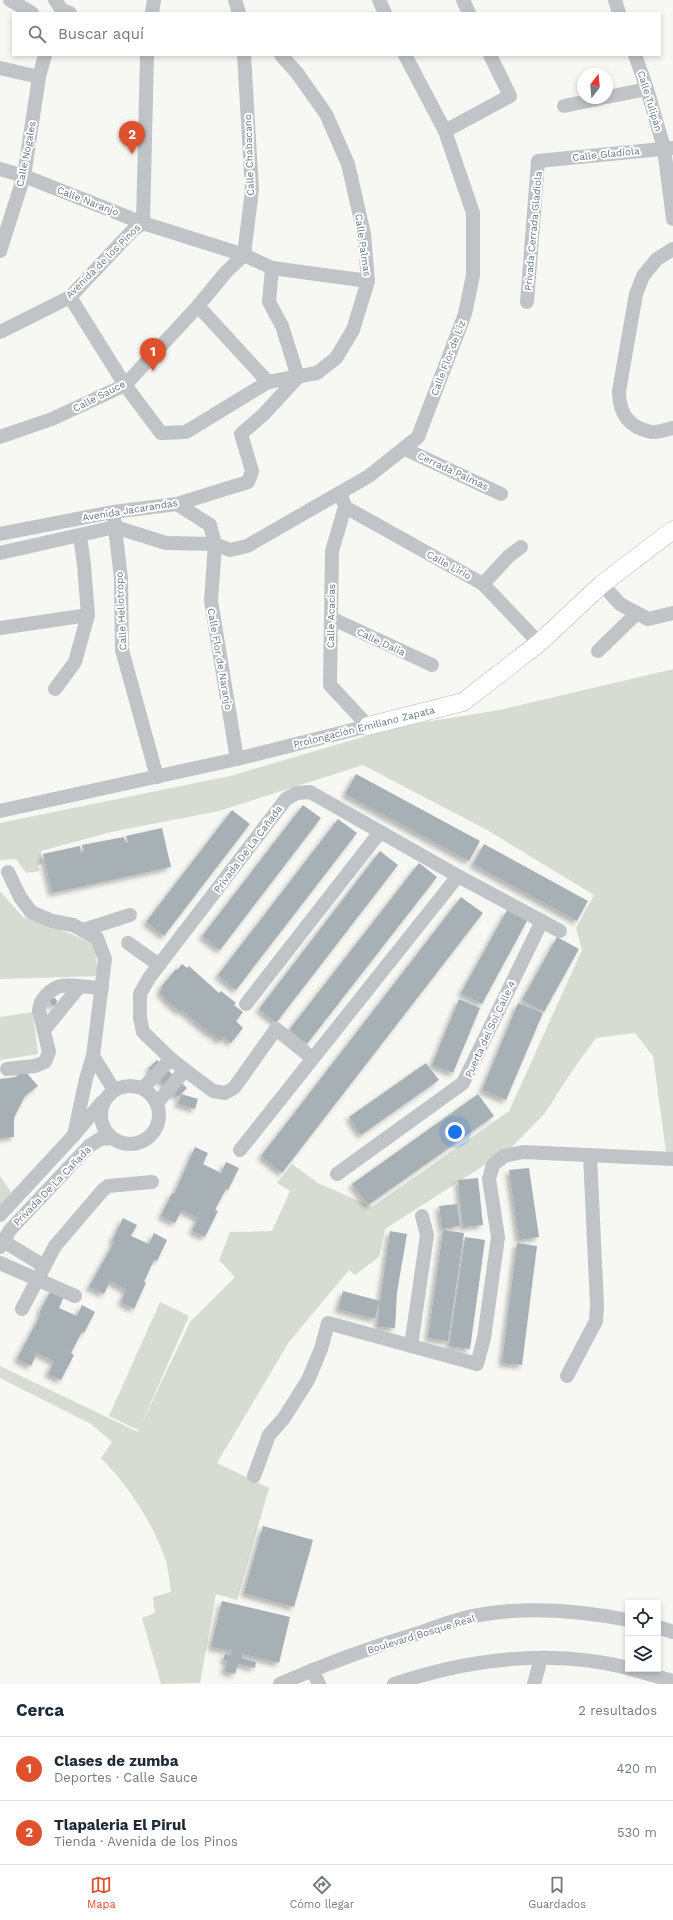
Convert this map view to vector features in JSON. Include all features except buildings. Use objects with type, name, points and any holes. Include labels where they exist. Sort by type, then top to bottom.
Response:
[{"type":"main road","name":"Prolongación Emiliano Zapata","points":[[368,726],[463,702],[539,643],[602,584],[673,530]]},
{"type":"street","points":[[10,0],[30,12]]},
{"type":"street","points":[[55,0],[62,10],[67,12]]},
{"type":"street","points":[[152,12],[154,0]]},
{"type":"street","points":[[379,0],[385,12]]},
{"type":"street","points":[[463,0],[469,12]]},
{"type":"street","points":[[614,0],[620,12]]},
{"type":"street","name":"Calle Nogales","points":[[0,252],[24,176],[39,78],[46,56]]},
{"type":"street","name":"Avenida de los Pinos","points":[[0,332],[70,297],[133,230],[143,223],[144,56]]},
{"type":"street","name":"Calle Chabacano","points":[[244,56],[252,190],[244,255]]},
{"type":"street","name":"Calle Palmas","points":[[268,382],[317,373],[336,358],[353,330],[368,281],[364,234],[348,164],[326,114],[297,73],[281,56]]},
{"type":"street","name":"Calle Flor de Liz","points":[[215,544],[230,550],[247,546],[343,501],[369,476],[405,449],[418,437],[465,314],[473,275],[473,213],[445,131],[406,56]]},
{"type":"street","points":[[445,131],[510,96],[490,56]]},
{"type":"street","name":"Calle Tulipán","points":[[635,56],[669,148],[673,219]]},
{"type":"street","points":[[0,68],[39,78]]},
{"type":"street","points":[[613,96],[648,89]]},
{"type":"street","points":[[564,106],[577,103]]},
{"type":"street","name":"Calle Gladiola","points":[[538,161],[669,148]]},
{"type":"street","name":"Privada Cerrada Gladiola","points":[[527,302],[538,161]]},
{"type":"street","name":"Calle Naranjo","points":[[0,169],[24,176],[143,223],[244,255],[272,268],[368,281]]},
{"type":"street","points":[[673,249],[657,259],[643,276],[636,294],[619,391],[619,405],[625,418],[637,427],[652,432],[673,428]]},
{"type":"street","name":"Calle Sauce","points":[[0,437],[52,419],[125,385],[198,306],[226,272],[244,255]]},
{"type":"street","points":[[272,268],[268,302],[282,326],[298,377]]},
{"type":"street","points":[[70,297],[125,385],[161,433],[186,432],[268,382],[198,306]]},
{"type":"street","name":"Avenida Jacarandas","points":[[0,534],[113,512],[177,504],[248,482],[252,471],[241,434],[263,415],[298,377]]},
{"type":"street","name":"Cerrada Palmas","points":[[405,449],[501,494]]},
{"type":"street","name":"Calle Lirio","points":[[343,501],[483,584],[539,643]]},
{"type":"street","name":"Calle Acacias","points":[[343,501],[332,551],[330,685],[368,726]]},
{"type":"street","name":"Calle Flor de Naranjo","points":[[177,504],[210,525],[215,544],[211,601],[237,759]]},
{"type":"street","name":"Calle Heliotropo","points":[[113,512],[121,578],[122,650],[157,777]]},
{"type":"street","name":"Avenida Jacarandas","points":[[0,552],[80,536],[115,527],[166,543],[215,544]]},
{"type":"street","points":[[55,689],[76,662],[88,615],[80,536]]},
{"type":"street","points":[[483,584],[509,556],[521,547]]},
{"type":"street","points":[[602,584],[620,604],[648,619],[673,613]]},
{"type":"street","points":[[598,651],[637,613]]},
{"type":"street","points":[[0,628],[88,615]]},
{"type":"street","name":"Calle Dalia","points":[[331,618],[432,665]]},
{"type":"street","name":"Prolongación Emiliano Zapata","points":[[0,811],[237,759],[368,726]]},
{"type":"street","name":"Privada De La Cañada","points":[[312,1058],[276,1029],[234,1088],[225,1093],[213,1091],[171,1059],[143,1032],[140,1018],[140,994],[149,978],[286,799],[297,793],[310,792],[458,876],[560,931]]},
{"type":"street","points":[[246,1004],[380,832]]},
{"type":"street","points":[[8,872],[20,897],[31,912],[52,921],[73,925],[97,938],[105,959],[93,1056],[86,1079],[74,1135]]},
{"type":"street","points":[[240,1150],[458,876]]},
{"type":"street","points":[[83,930],[130,915]]},
{"type":"street","name":"Puerta del Sol Calle 4","points":[[337,1174],[463,1084],[542,921]]},
{"type":"street","points":[[128,943],[159,965]]},
{"type":"street","points":[[7,1069],[35,1066],[45,1062],[49,1052],[39,1010],[40,1003],[44,996],[62,986],[102,988]]},
{"type":"street","points":[[44,1030],[79,987]]},
{"type":"street","points":[[93,1056],[110,1094]]},
{"type":"street","points":[[143,1088],[171,1059]]},
{"type":"street","points":[[157,1102],[185,1070]]},
{"type":"street","points":[[128,1086],[143,1088],[151,1094],[157,1102],[159,1122],[155,1131],[148,1138],[139,1143],[129,1144],[112,1138],[104,1130],[101,1110],[110,1094],[128,1086]]},
{"type":"street","name":"Privada De La Cañada","points":[[0,1214],[110,1094]]},
{"type":"street","name":"Privada De La Cañada","points":[[2,1244],[10,1230],[89,1146],[100,1139],[112,1138]]},
{"type":"street","points":[[254,1476],[268,1436],[284,1418],[308,1380],[321,1349],[328,1323],[477,1364],[484,1338],[498,1237],[489,1179],[493,1165],[504,1156],[523,1152],[673,1159]]},
{"type":"street","points":[[567,1376],[596,1321],[597,1306],[590,1155]]},
{"type":"street","points":[[22,1309],[55,1246],[108,1186],[152,1182]]},
{"type":"street","points":[[411,1346],[427,1235],[422,1216]]},
{"type":"street","points":[[2,1244],[44,1266]]},
{"type":"street","points":[[0,1263],[75,1296]]},
{"type":"street","name":"Boulevard Bosque Real","points":[[280,1684],[312,1670],[389,1642],[468,1617],[520,1610],[576,1613],[625,1620]]},
{"type":"street","points":[[661,1629],[673,1632]]},
{"type":"street","points":[[534,1684],[541,1658]]},
{"type":"street","points":[[394,1684],[476,1663],[541,1658],[587,1660],[625,1668]]},
{"type":"street","points":[[312,1670],[319,1684]]},
{"type":"street","points":[[641,1672],[673,1680]]},
{"type":"shaded area","points":[[673,669],[673,1152],[666,1152],[653,1056],[635,1033],[596,1038],[572,1071],[545,1113],[511,1148],[385,1229],[379,1257],[355,1275],[349,1270],[289,1342],[217,1463],[269,1488],[237,1600],[216,1594],[200,1683],[161,1684],[142,1618],[155,1613],[153,1597],[171,1592],[168,1569],[159,1543],[138,1504],[101,1458],[112,1442],[91,1424],[0,1378],[0,1366],[138,1432],[138,1430],[109,1416],[160,1302],[189,1316],[140,1427],[190,1322],[235,1277],[219,1260],[230,1232],[272,1231],[290,1191],[277,1183],[292,1164],[318,1183],[372,1207],[509,1111],[582,950],[576,928],[594,895],[487,830],[363,765],[219,811],[111,832],[41,851],[42,863],[38,866],[40,871],[26,873],[16,859],[0,860],[0,823],[230,776],[400,726],[500,710]]},
{"type":"shaded area","points":[[0,891],[23,917],[59,929],[95,944],[98,976],[0,979]]},
{"type":"shaded area","points":[[33,1012],[38,1054],[0,1060],[0,1017]]},
{"type":"shaded area","points":[[0,1176],[11,1192],[0,1207]]},
{"type":"place","name":"Tlapaleria El Pirul","points":[[132,154]]},
{"type":"place","name":"Clases de zumba","points":[[153,371]]}]
